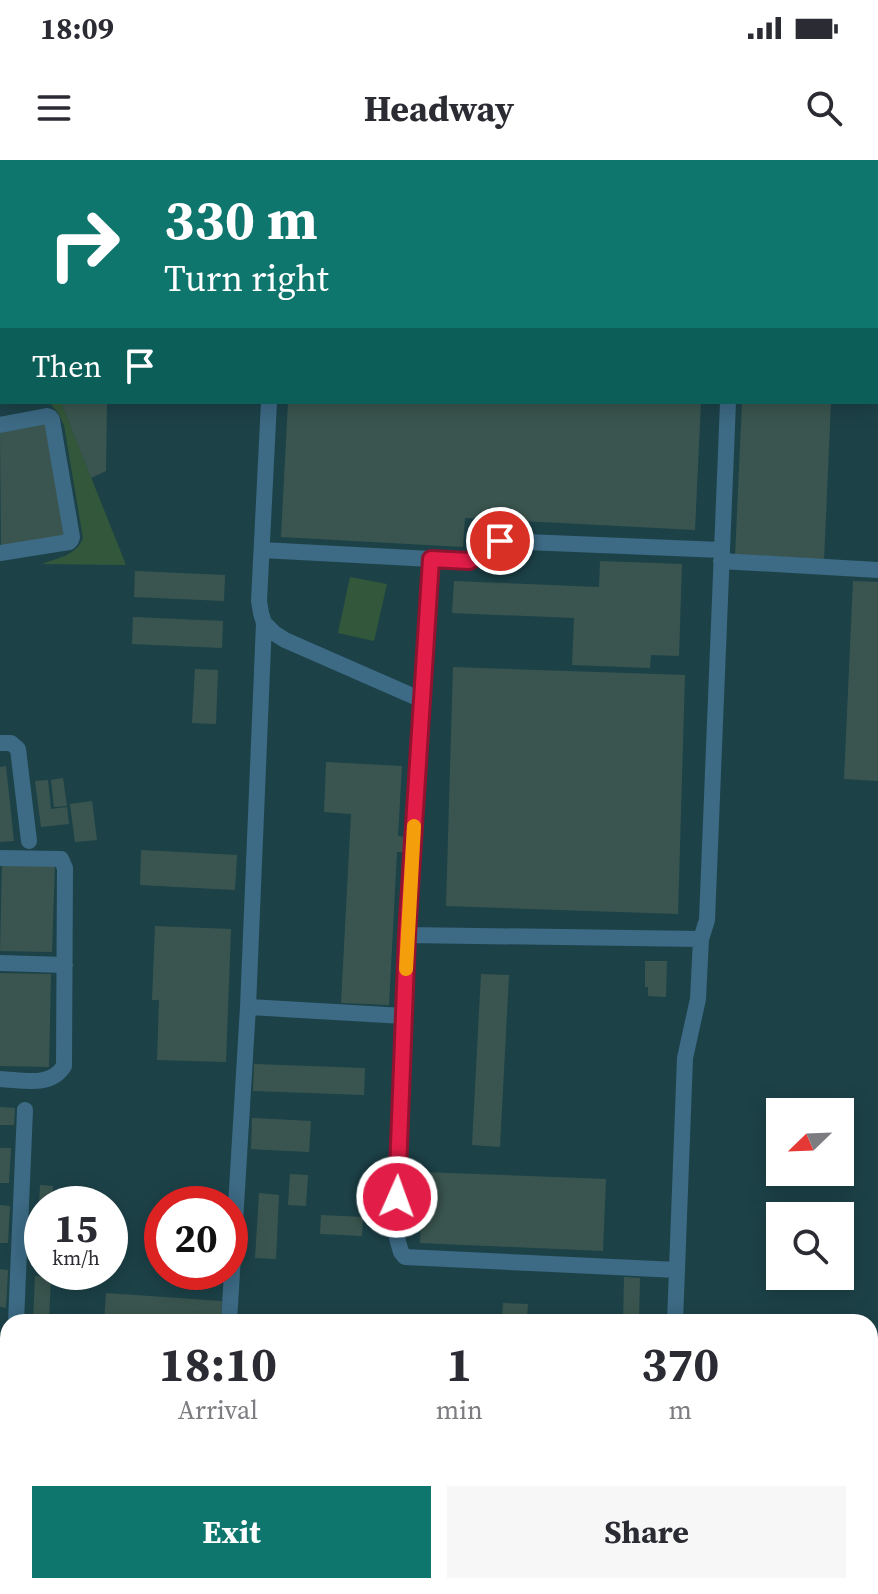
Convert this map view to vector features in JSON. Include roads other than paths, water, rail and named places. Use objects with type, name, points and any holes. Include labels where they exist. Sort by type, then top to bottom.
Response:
[{"type":"lane","points":[[229,1314],[248,1007],[264,623],[259,601],[269,404]]},
{"type":"lane","points":[[675,1314],[685,1058],[698,999],[701,939],[707,920],[728,404]]},
{"type":"lane","points":[[0,425],[47,416],[52,420],[72,537],[69,542],[0,553]]},
{"type":"lane","points":[[262,550],[469,561],[500,541],[878,570]]},
{"type":"lane","points":[[431,559],[407,935],[397,1218],[401,1252],[405,1257],[677,1270]]},
{"type":"lane","points":[[264,623],[285,640],[422,700]]},
{"type":"lane","points":[[0,743],[11,743],[18,749],[29,841]]},
{"type":"lane","points":[[0,858],[61,859],[65,868],[64,1066],[58,1075],[47,1081],[0,1079]]},
{"type":"lane","points":[[407,935],[701,939]]},
{"type":"lane","points":[[0,963],[65,965]]},
{"type":"lane","points":[[248,1007],[404,1016]]},
{"type":"lane","points":[[16,1314],[25,1110]]}]
